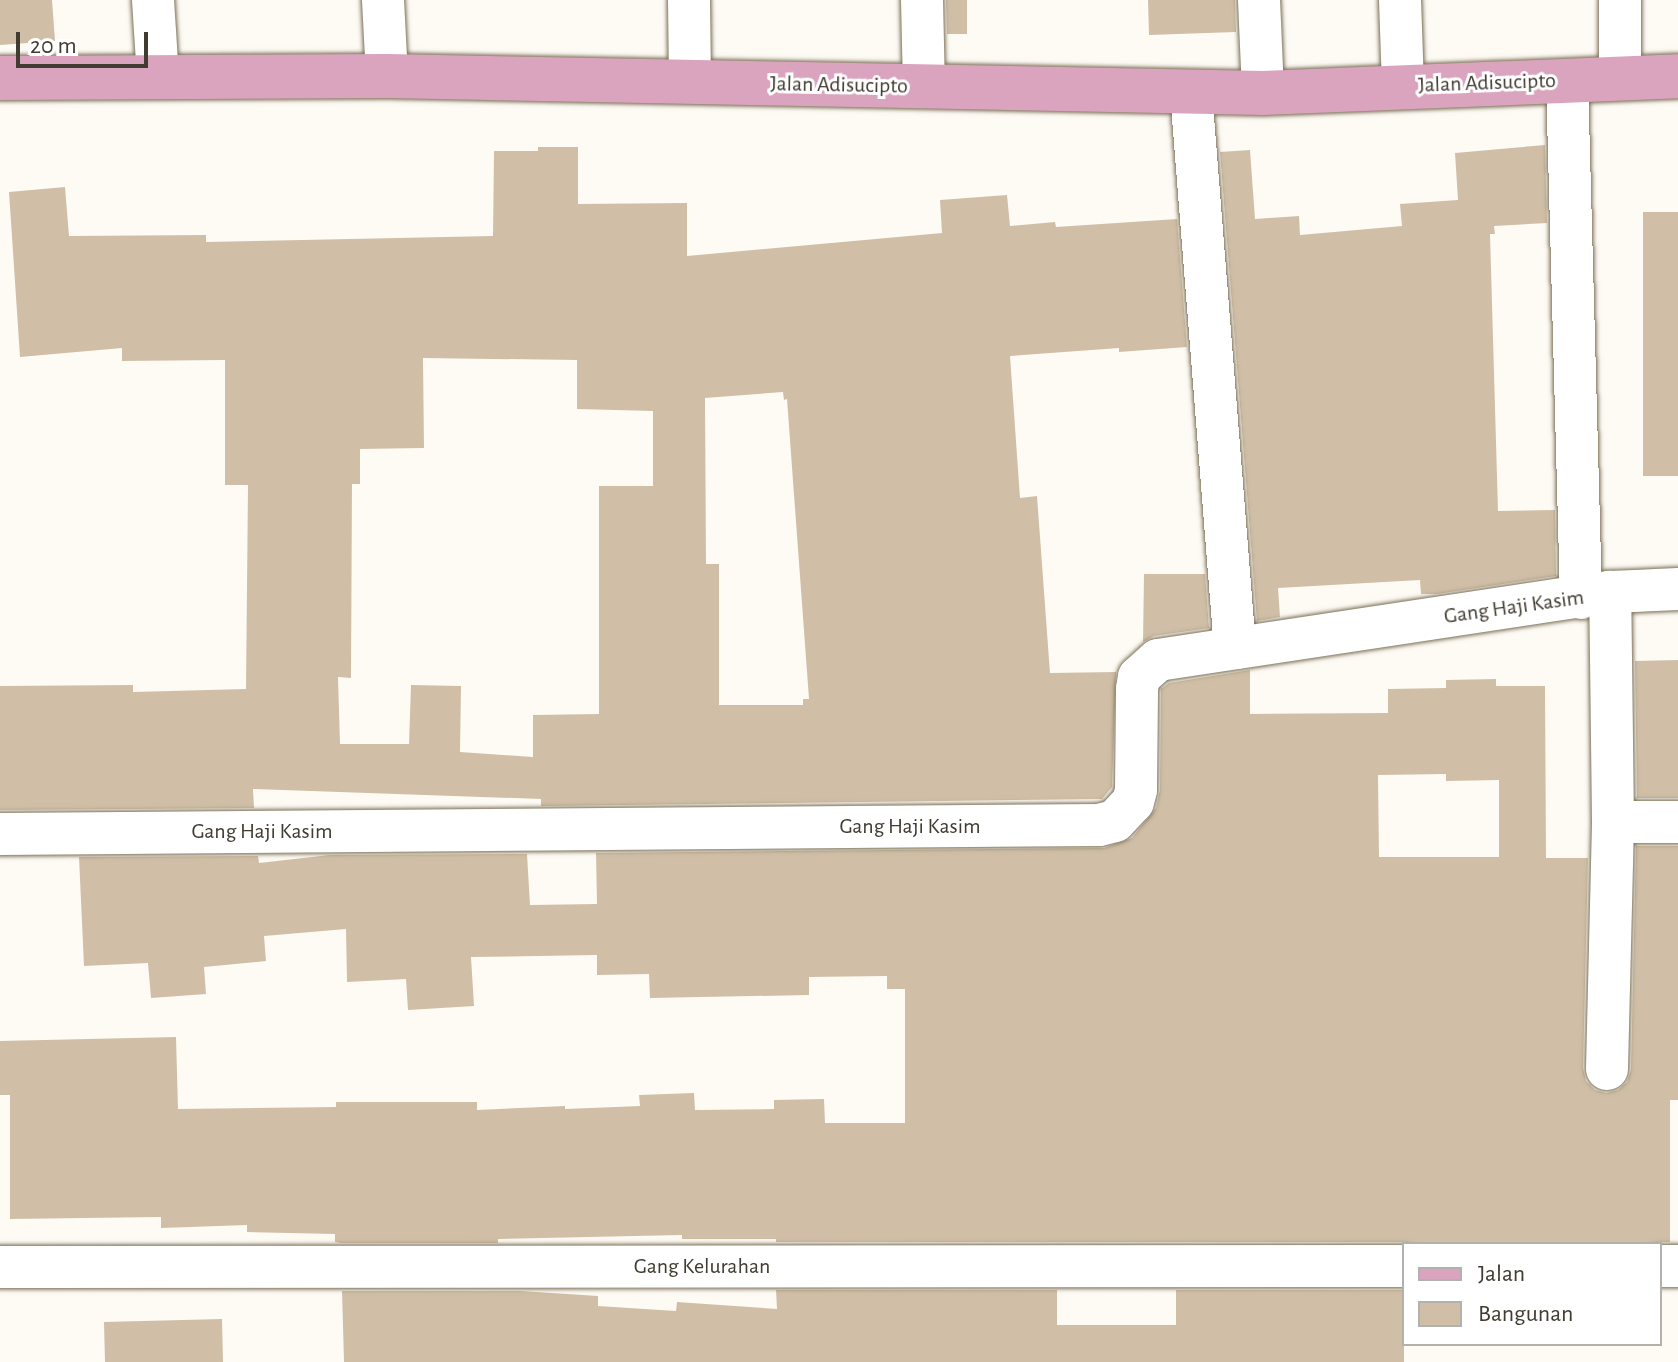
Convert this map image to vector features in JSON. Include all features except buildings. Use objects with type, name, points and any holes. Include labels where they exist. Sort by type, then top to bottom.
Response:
[{"type":"main road","name":"Jalan Adisucipto","points":[[0,78],[387,76],[1263,93],[1678,76]]},
{"type":"street","points":[[153,0],[158,77]]},
{"type":"street","points":[[383,0],[387,76]]},
{"type":"street","points":[[689,0],[690,82]]},
{"type":"street","points":[[922,0],[924,87]]},
{"type":"street","points":[[1259,0],[1263,93]]},
{"type":"street","points":[[1400,0],[1403,87]]},
{"type":"street","points":[[1620,0],[1620,77]]},
{"type":"street","points":[[1567,80],[1595,595],[1613,822],[1607,1069]]},
{"type":"street","points":[[1191,92],[1235,648]]},
{"type":"street","name":"Gang Haji Kasim","points":[[0,834],[1099,825],[1115,821],[1133,802],[1139,677],[1158,660],[1595,595],[1678,589]]},
{"type":"street","points":[[1613,822],[1678,822]]},
{"type":"street","name":"Gang Kelurahan","points":[[0,1267],[1402,1266]]}]
